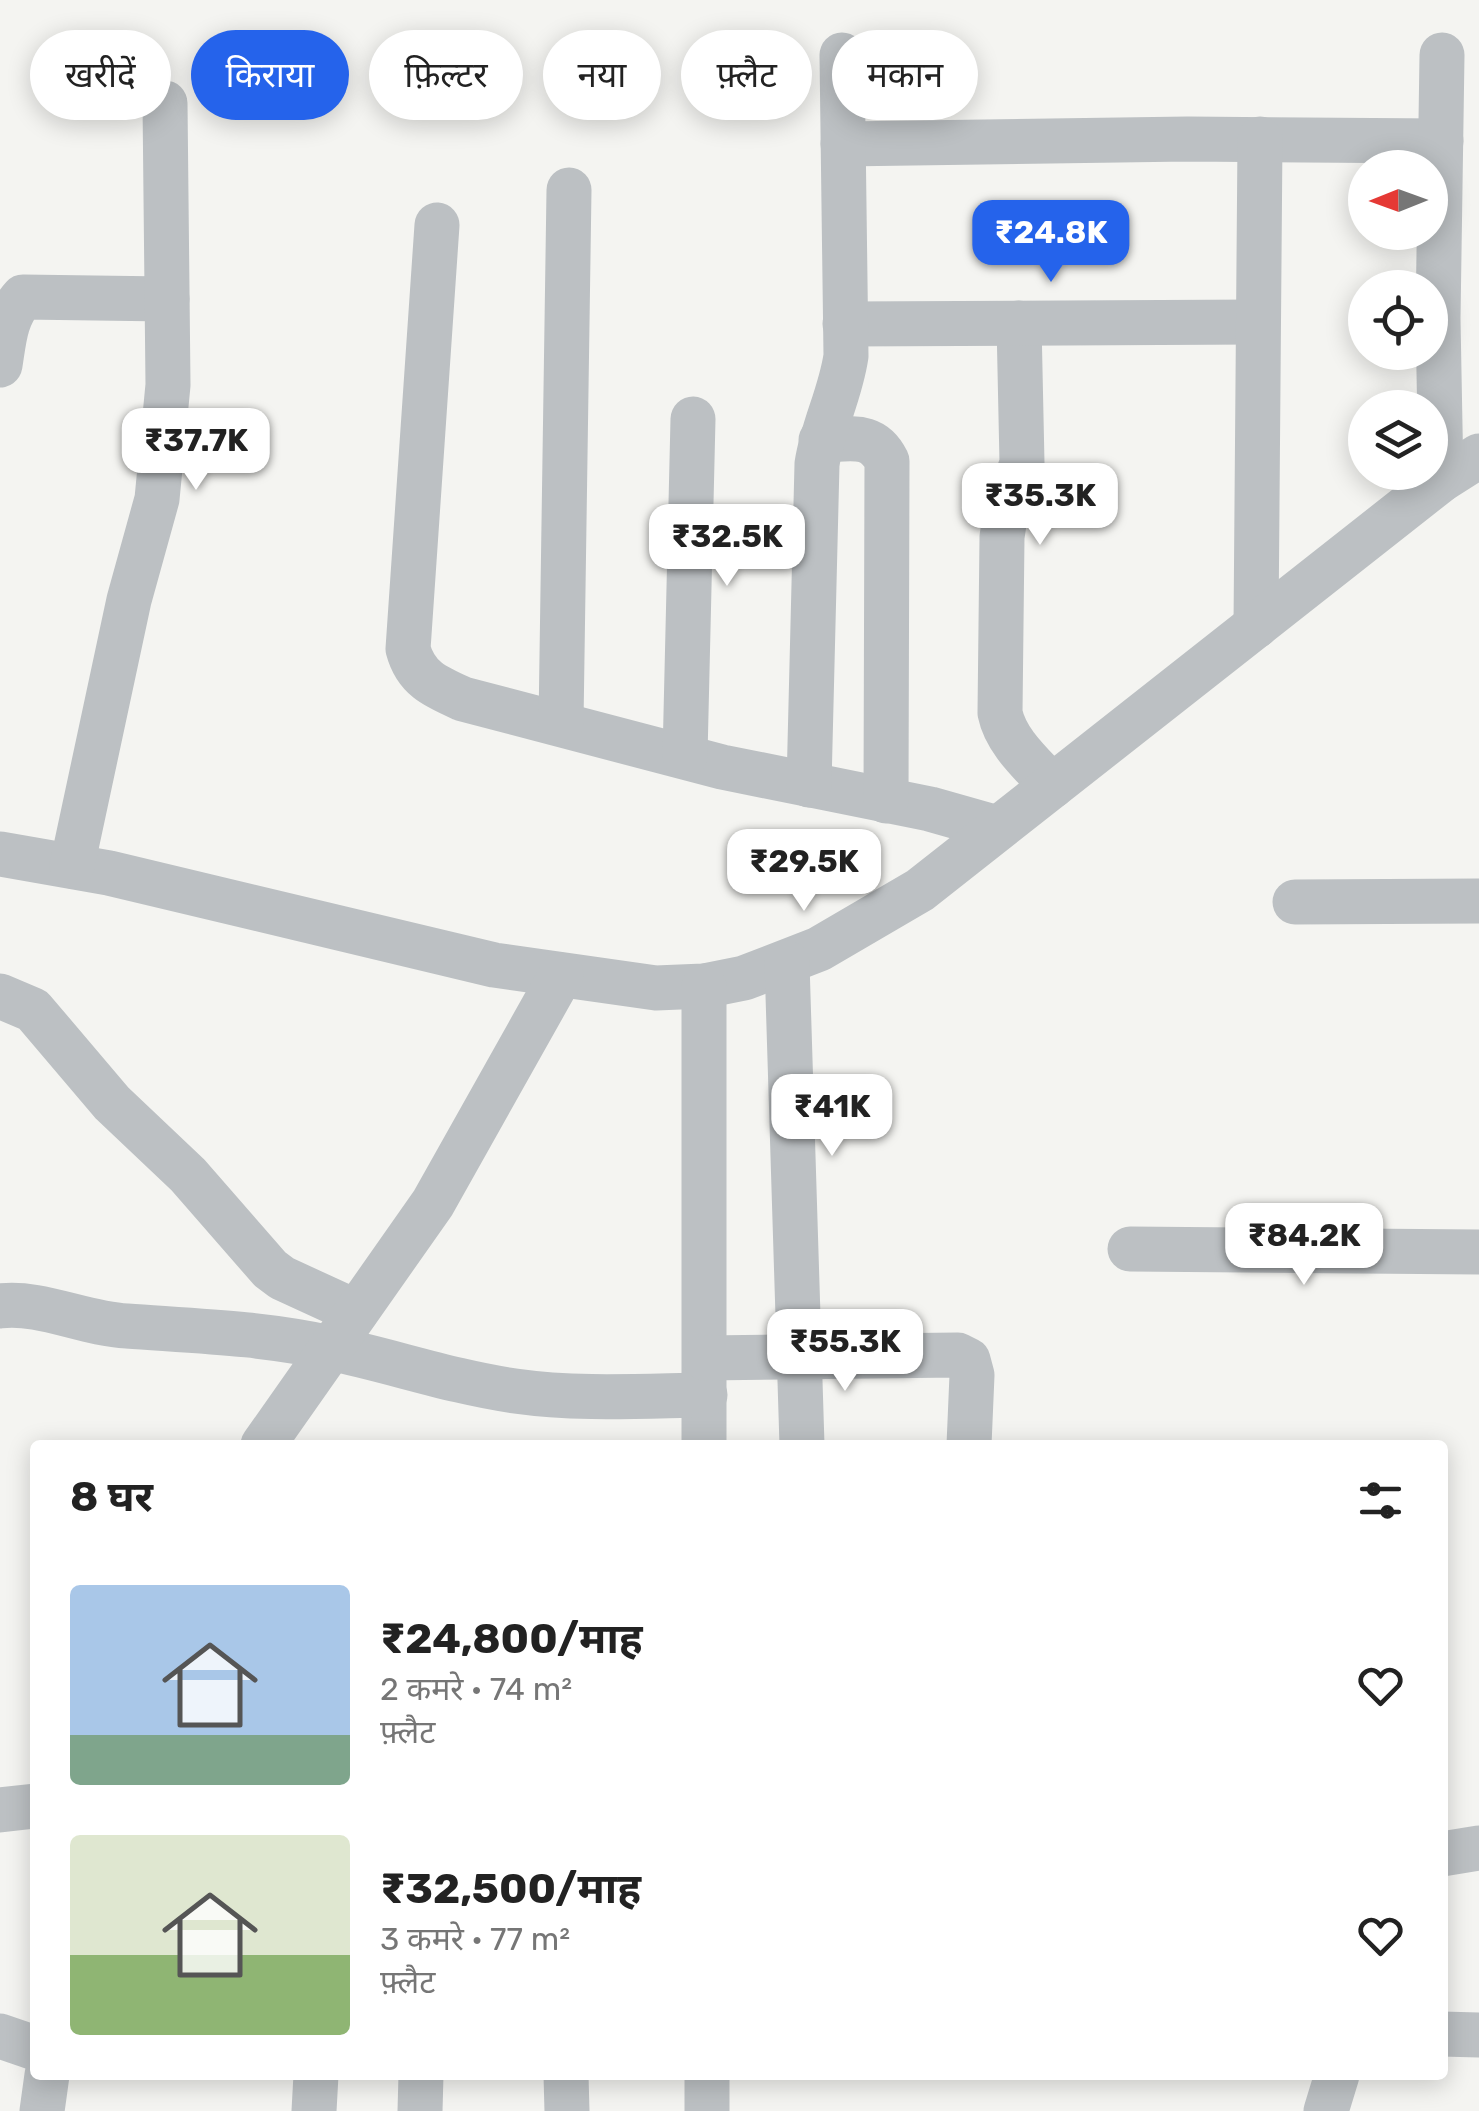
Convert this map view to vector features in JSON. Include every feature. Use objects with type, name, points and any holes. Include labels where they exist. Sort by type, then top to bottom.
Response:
[{"type":"street","points":[[1440,390],[1442,56]]},
{"type":"street","points":[[72,866],[129,600],[158,498],[168,385],[165,120]]},
{"type":"street","points":[[809,785],[816,480],[821,440],[842,388],[843,120]]},
{"type":"street","points":[[843,144],[1260,139],[1441,142]]},
{"type":"street","points":[[1256,626],[1260,139]]},
{"type":"street","points":[[562,724],[570,190]]},
{"type":"street","points":[[437,225],[408,649],[414,668],[426,681],[464,699],[685,756],[997,828]]},
{"type":"street","points":[[0,365],[6,328],[13,308],[23,297],[168,299]]},
{"type":"street","points":[[845,324],[1257,322]]},
{"type":"street","points":[[1019,323],[1022,463],[1006,510],[1002,537],[1000,712],[1012,741],[1052,786]]},
{"type":"street","points":[[685,756],[693,419]]},
{"type":"street","points":[[821,440],[866,439],[880,446],[886,462],[886,800]]},
{"type":"street","points":[[1448,476],[1479,456]]},
{"type":"street","points":[[0,854],[72,866],[494,965],[656,988],[704,986],[744,978],[819,949],[920,890],[1429,490]]},
{"type":"street","points":[[1295,902],[1479,901]]},
{"type":"street","points":[[787,963],[802,1440]]},
{"type":"street","points":[[267,1440],[433,1203],[561,976]]},
{"type":"street","points":[[704,986],[704,1440]]},
{"type":"street","points":[[0,996],[33,1010],[112,1103],[188,1175],[270,1269],[342,1330]]},
{"type":"street","points":[[1130,1250],[1479,1252]]},
{"type":"street","points":[[0,1306],[39,1308],[85,1322],[231,1330],[342,1330],[512,1390],[578,1398],[801,1358],[958,1355],[968,1360],[972,1376],[968,1440]]},
{"type":"street","points":[[0,1810],[30,1807]]},
{"type":"street","points":[[1448,1853],[1479,1848]]},
{"type":"street","points":[[1448,2034],[1479,2035]]},
{"type":"street","points":[[0,2036],[30,2046]]},
{"type":"street","points":[[42,2111],[46,2080]]},
{"type":"street","points":[[314,2111],[316,2080]]},
{"type":"street","points":[[420,2111],[421,2080]]},
{"type":"street","points":[[566,2080],[567,2111]]},
{"type":"street","points":[[706,2111],[707,2080]]},
{"type":"street","points":[[1326,2111],[1335,2080]]}]
